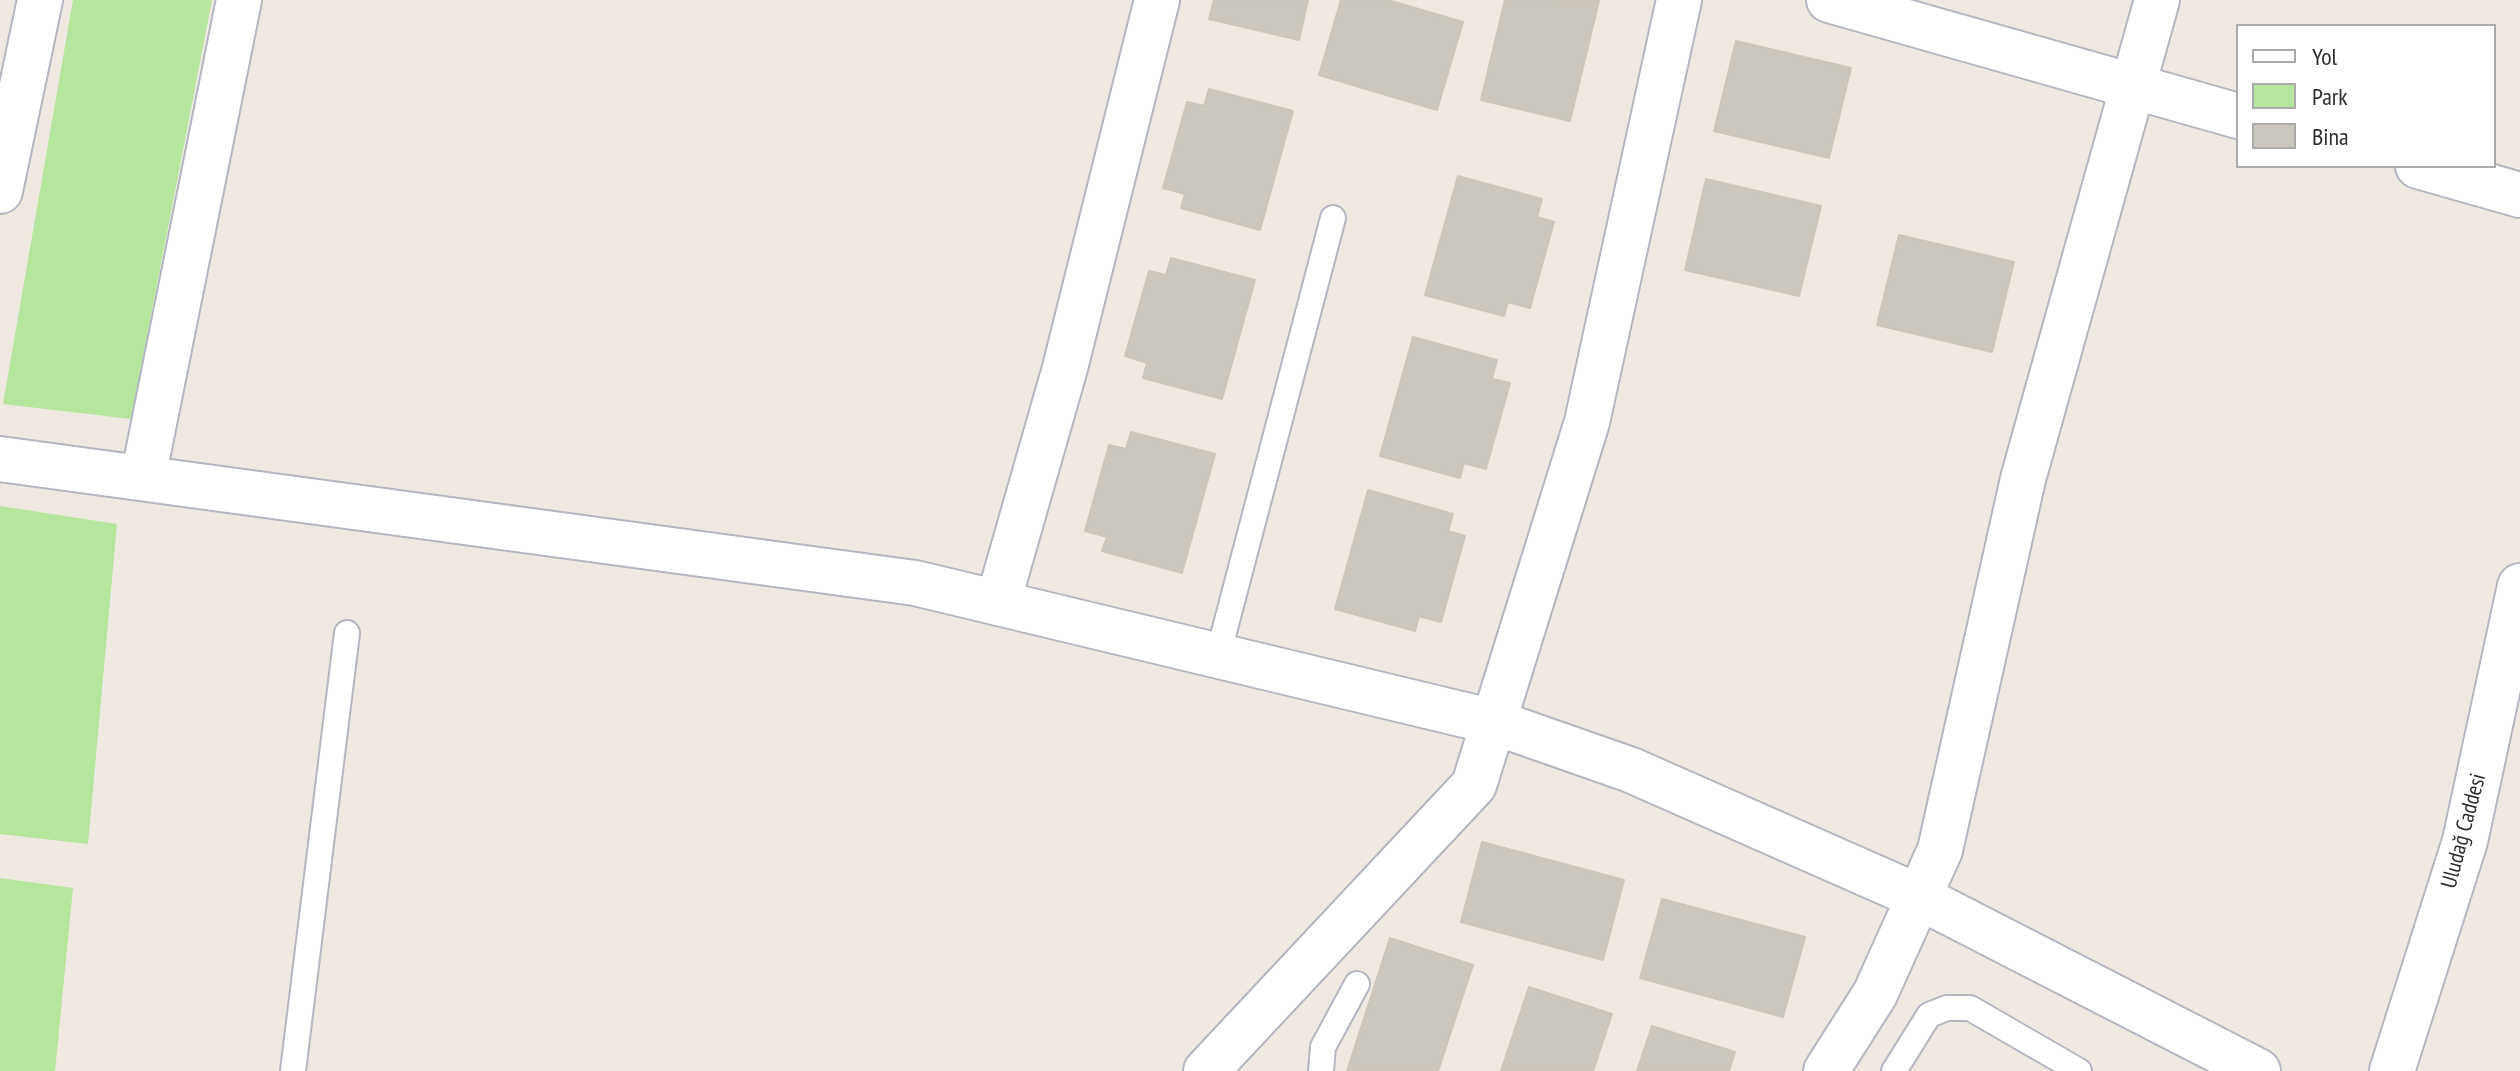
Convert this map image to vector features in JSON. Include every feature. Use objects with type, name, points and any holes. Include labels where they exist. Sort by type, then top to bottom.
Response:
[{"type":"street","points":[[0,191],[40,0]]},
{"type":"street","points":[[143,478],[239,0]]},
{"type":"street","points":[[998,602],[1065,368],[1157,0]]},
{"type":"street","points":[[1206,1071],[1474,785],[1587,422],[1679,0]]},
{"type":"street","points":[[1829,0],[2236,115]]},
{"type":"street","points":[[1826,1071],[1875,994],[1940,850],[2023,479],[2157,0]]},
{"type":"street","points":[[2425,168],[2520,195]]},
{"type":"street","points":[[0,459],[915,583],[1494,722],[1631,770],[1919,897],[2258,1071]]},
{"type":"street","name":"Uludağ Caddesi","points":[[2392,1071],[2465,841],[2520,586]]},
{"type":"lane","points":[[1218,655],[1333,218]]},
{"type":"lane","points":[[293,1071],[347,633]]},
{"type":"lane","points":[[1321,1071],[1323,1047],[1357,984]]},
{"type":"lane","points":[[1894,1071],[1929,1015],[1947,1008],[1970,1008],[2079,1071]]},
{"type":"green space","points":[[73,0],[212,0],[131,419],[3,404]]},
{"type":"green space","points":[[0,506],[117,524],[88,844],[0,834]]},
{"type":"green space","points":[[0,878],[73,888],[55,1071],[0,1071]]},
{"type":"building","points":[[1214,0],[1308,0],[1299,40],[1209,19]]},
{"type":"building","points":[[1341,0],[1388,0],[1463,22],[1437,110],[1319,75]]},
{"type":"building","points":[[1505,0],[1599,1],[1570,121],[1481,100]]},
{"type":"building","points":[[1736,41],[1851,68],[1829,158],[1714,131]]},
{"type":"building","points":[[1209,89],[1293,111],[1260,230],[1181,208],[1185,194],[1163,188],[1187,102],[1204,106]]},
{"type":"building","points":[[1458,176],[1542,199],[1537,217],[1554,222],[1530,308],[1508,302],[1504,316],[1425,295]]},
{"type":"building","points":[[1706,179],[1821,206],[1799,296],[1685,270]]},
{"type":"building","points":[[1899,235],[2014,262],[1992,352],[1877,325]]},
{"type":"building","points":[[1171,258],[1255,280],[1222,399],[1143,378],[1147,363],[1125,356],[1149,271],[1166,275]]},
{"type":"building","points":[[1413,337],[1497,360],[1492,379],[1510,383],[1486,469],[1464,463],[1460,478],[1380,456]]},
{"type":"building","points":[[1131,432],[1215,454],[1182,573],[1102,551],[1107,537],[1085,531],[1109,445],[1126,449]]},
{"type":"building","points":[[1368,490],[1453,514],[1448,531],[1465,536],[1441,622],[1419,616],[1415,631],[1335,609]]},
{"type":"building","points":[[1482,842],[1624,880],[1603,960],[1461,922]]},
{"type":"building","points":[[1662,899],[1805,937],[1783,1017],[1640,978]]},
{"type":"building","points":[[1390,938],[1473,965],[1438,1071],[1347,1071]]},
{"type":"building","points":[[1529,987],[1612,1014],[1593,1071],[1501,1071]]},
{"type":"building","points":[[1652,1026],[1735,1052],[1729,1071],[1637,1071]]}]
